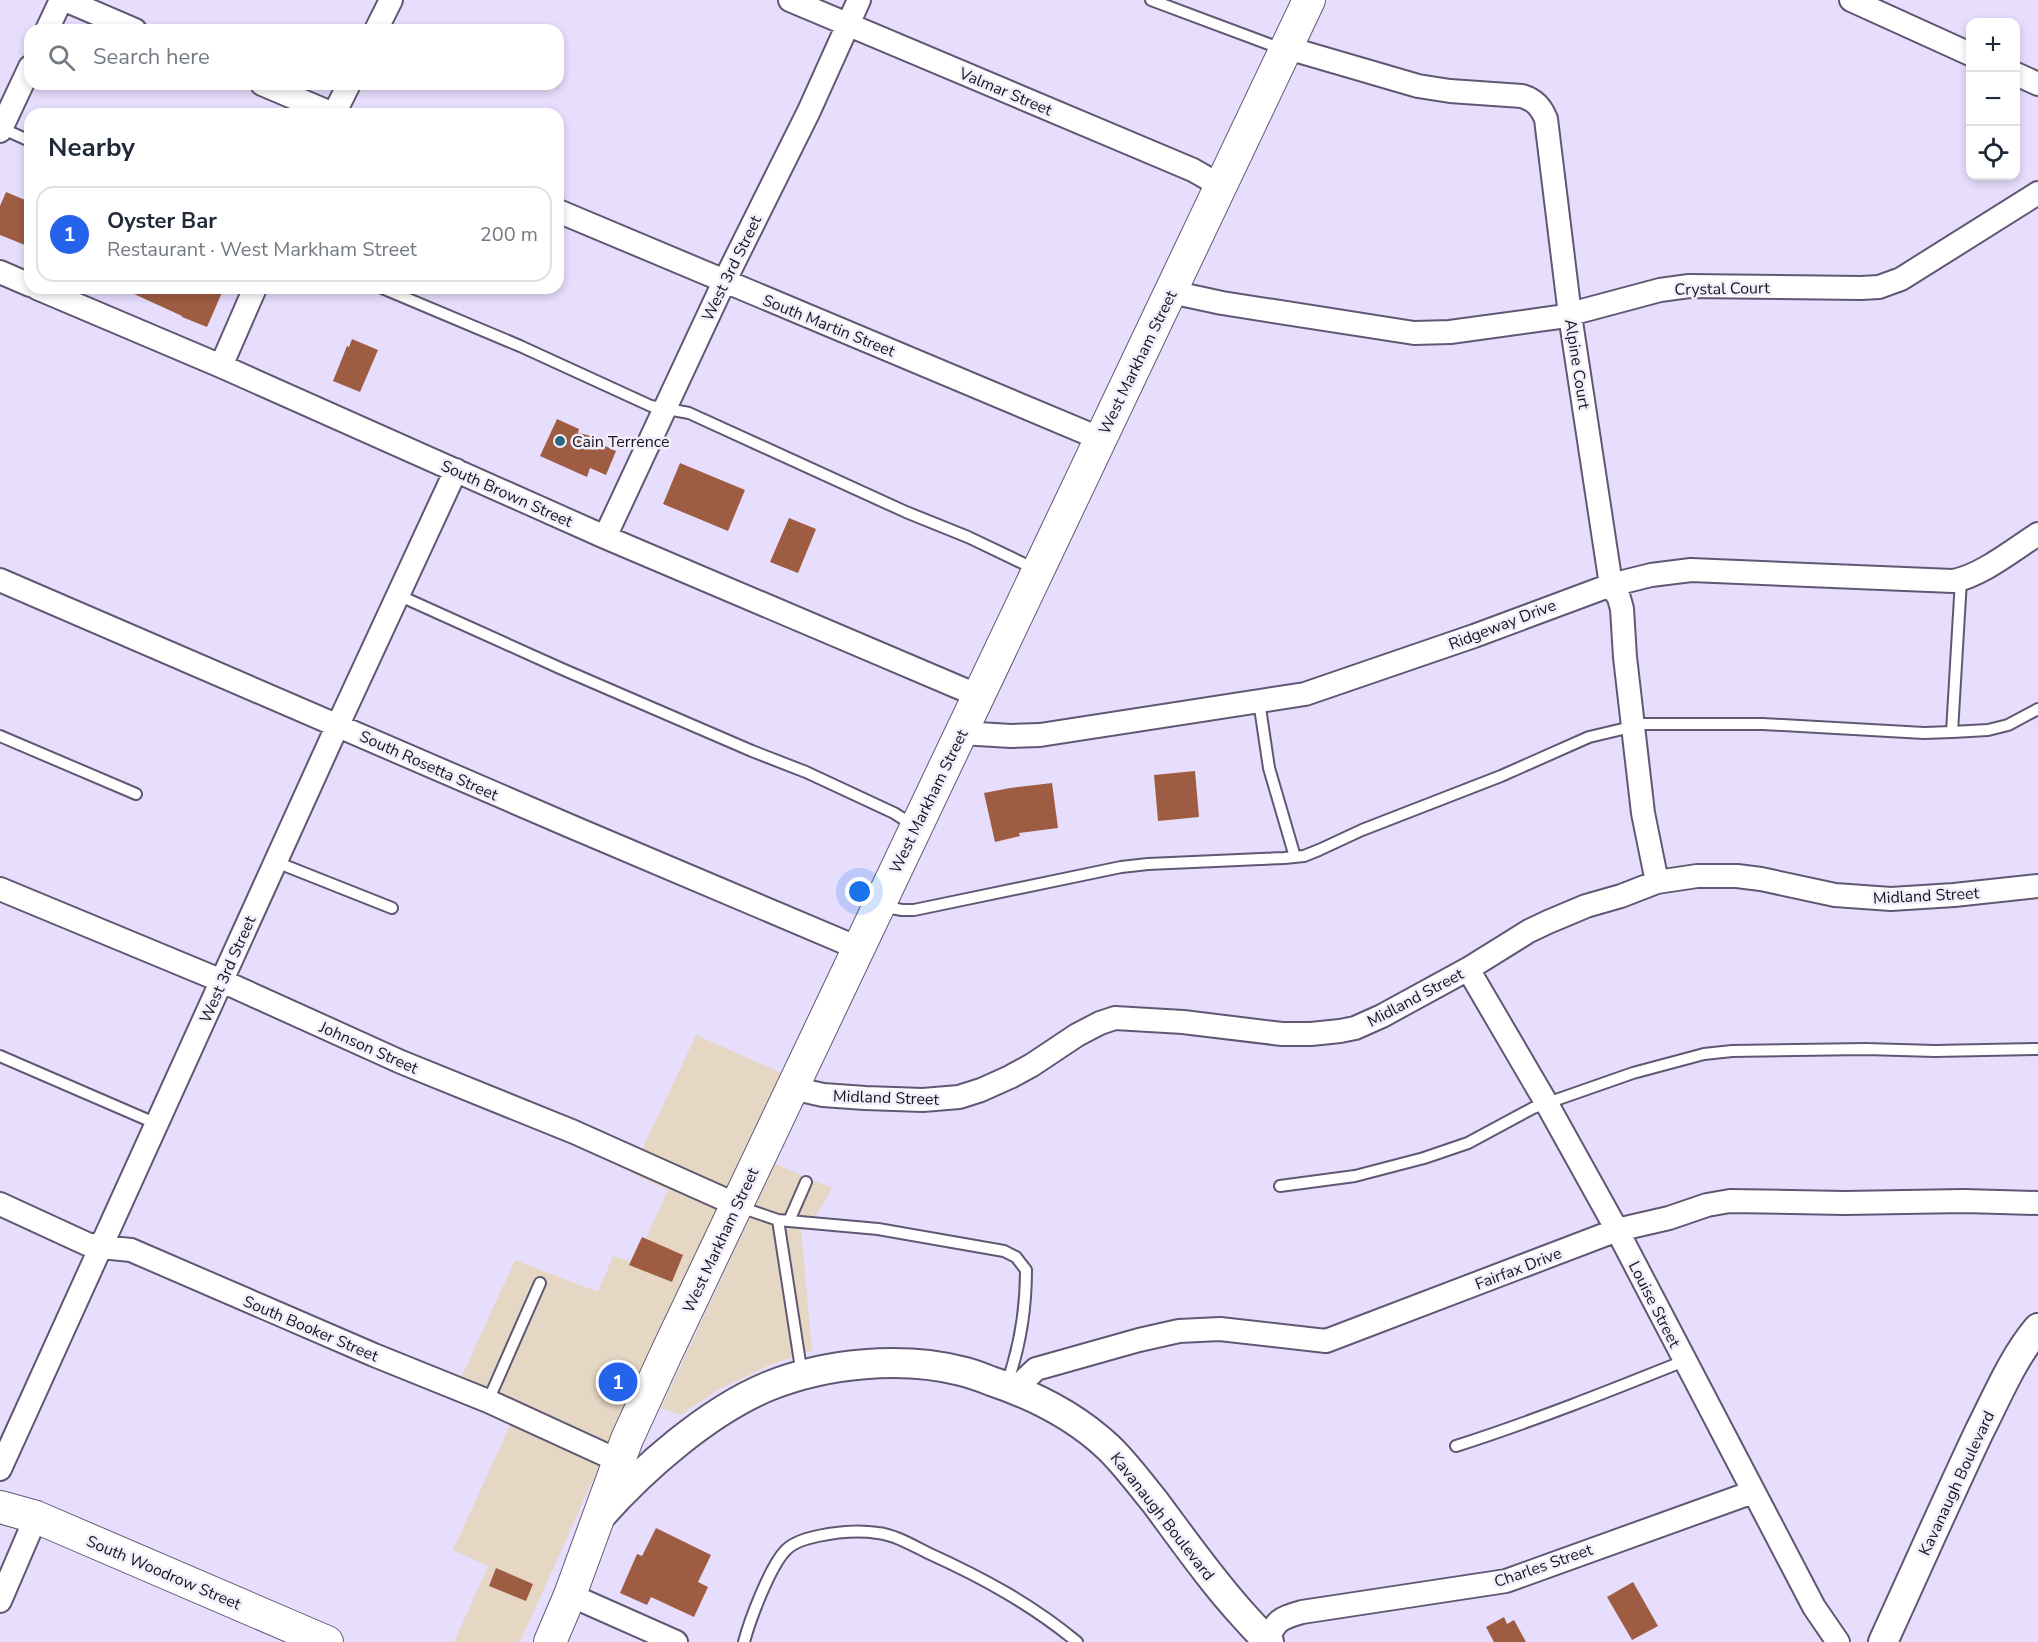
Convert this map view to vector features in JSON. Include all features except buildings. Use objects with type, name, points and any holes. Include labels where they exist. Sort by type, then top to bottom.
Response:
[{"type":"main road","name":"West Markham Street","points":[[550,1642],[570,1595],[619,1461],[661,1364],[1309,0]]},
{"type":"main road","name":"South Woodrow Street","points":[[0,1507],[36,1517],[327,1642]]},
{"type":"street","points":[[50,24],[63,0],[121,24]]},
{"type":"street","points":[[379,24],[391,0]]},
{"type":"street","name":"Valmar Street","points":[[790,0],[1192,170],[1221,186]]},
{"type":"street","name":"West 3rd Street","points":[[605,537],[724,282],[809,111],[859,0]]},
{"type":"street","points":[[1851,0],[1966,52]]},
{"type":"street","name":"Alpine Court","points":[[1285,50],[1298,51],[1418,86],[1450,91],[1522,96],[1538,104],[1546,119],[1570,315],[1611,585],[1622,609],[1625,657],[1643,813],[1657,882]]},
{"type":"street","points":[[2020,76],[2038,84]]},
{"type":"street","points":[[1,130],[24,80]]},
{"type":"street","points":[[276,90],[319,108]]},
{"type":"street","points":[[336,108],[346,90]]},
{"type":"street","name":"Crystal Court","points":[[1171,292],[1222,303],[1414,333],[1450,332],[1570,315],[1659,290],[1689,286],[1861,288],[1891,284],[2038,193]]},
{"type":"street","name":"South Martin Street","points":[[564,214],[1101,439]]},
{"type":"street","points":[[0,272],[24,282]]},
{"type":"street","name":"South Brown Street","points":[[51,294],[221,366],[605,537],[979,696]]},
{"type":"street","points":[[221,366],[252,294]]},
{"type":"street","name":"West 3rd Street","points":[[0,1469],[456,470]]},
{"type":"street","name":"Ridgeway Drive","points":[[960,733],[1040,735],[1305,694],[1331,687],[1611,585],[1651,575],[1691,570],[1961,580],[2038,534]]},
{"type":"street","name":"South Rosetta Street","points":[[0,580],[858,948]]},
{"type":"street","name":"Midland Street","points":[[792,1088],[823,1095],[865,1098],[923,1100],[958,1097],[1010,1077],[1077,1035],[1115,1018],[1183,1022],[1282,1034],[1311,1034],[1355,1028],[1382,1016],[1468,969],[1529,931],[1586,906],[1657,882],[1697,876],[1737,876],[1835,895],[1891,899],[2038,886]]},
{"type":"street","name":"Johnson Street","points":[[0,889],[222,981],[401,1062],[574,1132],[737,1206]]},
{"type":"street","name":"Louise Street","points":[[1468,969],[1617,1230],[1814,1606],[1838,1642]]},
{"type":"street","name":"Fairfax Drive","points":[[1011,1387],[1036,1370],[1138,1340],[1179,1331],[1220,1329],[1326,1341],[1617,1230],[1669,1218],[1707,1205],[1730,1201],[2038,1203]]},
{"type":"street","name":"South Booker Street","points":[[0,1204],[87,1244],[131,1250],[374,1355],[488,1401],[619,1461]]},
{"type":"street","name":"Kavanaugh Boulevard","points":[[1883,1642],[1969,1453],[2011,1368],[2021,1350],[2038,1329]]},
{"type":"street","name":"Kavanaugh Boulevard","points":[[598,1520],[633,1483],[697,1428],[768,1386],[802,1375],[856,1365],[919,1365],[960,1371],[1011,1387],[1064,1414],[1090,1431],[1138,1480],[1230,1600],[1268,1642]]},
{"type":"street","name":"Charles Street","points":[[1268,1642],[1277,1622],[1282,1618],[1302,1612],[1506,1581],[1753,1492]]},
{"type":"street","points":[[0,1601],[36,1517]]},
{"type":"street","points":[[570,1595],[676,1642]]},
{"type":"lane","points":[[1151,0],[1285,50]]},
{"type":"lane","points":[[1,130],[24,139]]},
{"type":"lane","points":[[396,294],[520,346],[651,406],[689,413],[906,512],[968,537],[1038,571]]},
{"type":"lane","points":[[1952,732],[1961,580]]},
{"type":"lane","points":[[398,595],[562,669],[806,772],[916,826]]},
{"type":"lane","points":[[1258,701],[1269,768],[1295,857]]},
{"type":"lane","points":[[878,905],[914,910],[1121,867],[1295,857],[1319,850],[1362,830],[1501,776],[1589,737],[1644,724],[1763,724],[1924,733],[1952,732],[1988,730],[2008,725],[2038,709]]},
{"type":"lane","points":[[0,736],[136,794]]},
{"type":"lane","points":[[276,862],[392,909]]},
{"type":"lane","points":[[1280,1186],[1355,1176],[1424,1158],[1468,1143],[1533,1108],[1633,1073],[1704,1054],[1732,1050],[1866,1049],[1946,1052],[2038,1049]]},
{"type":"lane","points":[[0,1056],[157,1124]]},
{"type":"lane","points":[[789,1221],[806,1182]]},
{"type":"lane","points":[[737,1206],[778,1220],[878,1229],[1004,1251],[1016,1257],[1026,1270],[1026,1298],[1011,1387]]},
{"type":"lane","points":[[778,1220],[802,1375]]},
{"type":"lane","points":[[488,1401],[540,1283]]},
{"type":"lane","points":[[1456,1446],[1573,1405],[1684,1361]]},
{"type":"lane","points":[[744,1642],[772,1573],[786,1551],[809,1538],[856,1532],[878,1533],[896,1538],[964,1569],[1018,1598],[1077,1642]]},
{"type":"shaded area","points":[[696,1035],[784,1074],[652,1349],[520,1642],[454,1642],[488,1566],[453,1550],[511,1423],[451,1400],[515,1260],[598,1292],[613,1256],[635,1263],[668,1190],[631,1173]]},
{"type":"shaded area","points":[[775,1164],[832,1188],[812,1223],[801,1229],[812,1350],[770,1365],[718,1390],[680,1415],[661,1408]]},
{"type":"place","name":"Cain Terrence","points":[[560,441]]},
{"type":"place","name":"Oyster Bar","points":[[618,1382]]}]
